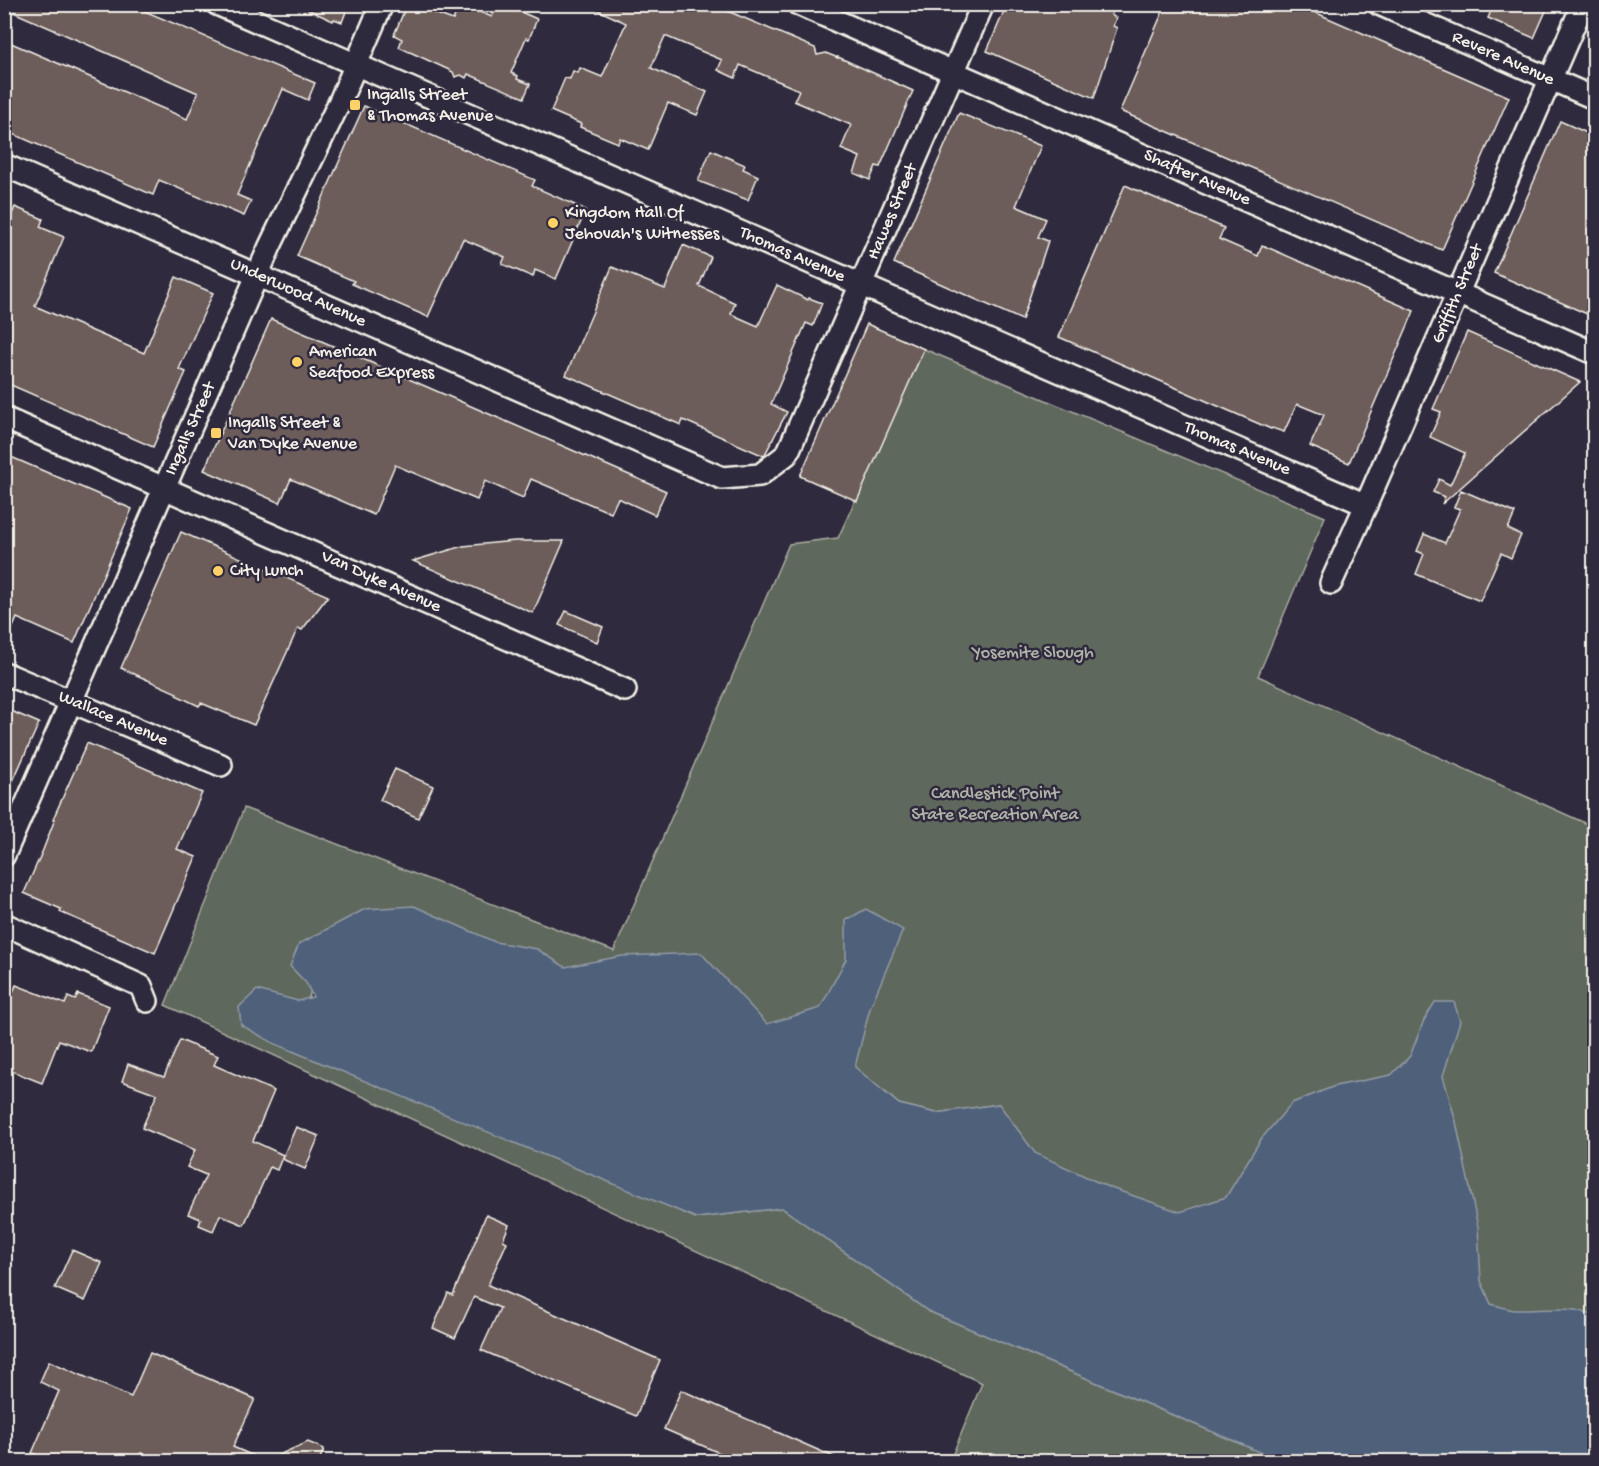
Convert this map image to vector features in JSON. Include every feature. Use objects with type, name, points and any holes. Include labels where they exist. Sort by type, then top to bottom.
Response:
[{"type":"street","name":"Thomas Avenue","points":[[217,4],[1366,506]]},
{"type":"street","name":"Ingalls Street","points":[[4,855],[258,275],[382,4]]},
{"type":"street","name":"Shafter Avenue","points":[[798,4],[1594,353]]},
{"type":"street","name":"Hawes Street","points":[[760,475],[787,454],[983,4]]},
{"type":"street","name":"Revere Avenue","points":[[1379,4],[1594,98]]},
{"type":"street","name":"Griffith Street","points":[[1331,583],[1583,4]]},
{"type":"street","name":"Underwood Avenue","points":[[4,165],[723,478],[760,475]]},
{"type":"street","name":"Van Dyke Avenue","points":[[4,418],[625,690]]},
{"type":"street","name":"Wallace Avenue","points":[[4,673],[221,765]]},
{"type":"street","points":[[4,924],[144,993]]},
{"type":"green space","name":"Candlestick Point State Recreation Area","points":[[924,349],[1325,517],[1258,676],[1594,827],[1594,1344],[1030,1168],[999,1104],[936,1113],[899,1104],[885,1092],[315,977],[296,1039],[696,1218],[782,1208],[928,1311],[1281,1461],[950,1461],[982,1383],[165,1005],[244,808],[614,951],[789,544],[838,538]]},
{"type":"water","points":[[414,906],[495,942],[537,949],[565,967],[622,956],[701,953],[767,1024],[820,1008],[846,959],[846,920],[866,909],[903,930],[870,1008],[855,1067],[899,1104],[936,1113],[999,1104],[1035,1153],[1108,1187],[1180,1212],[1226,1197],[1261,1139],[1292,1103],[1335,1086],[1391,1075],[1410,1056],[1424,1020],[1435,1002],[1454,1002],[1460,1021],[1443,1076],[1456,1122],[1478,1227],[1481,1281],[1491,1304],[1514,1310],[1575,1310],[1594,1316],[1594,1461],[1281,1461],[928,1311],[782,1208],[696,1218],[273,1043],[241,1025],[239,1007],[257,990],[298,1001],[313,997],[306,983],[290,966],[299,944],[365,909]]},
{"type":"building","points":[[4,4],[128,4],[315,83],[308,100],[283,89],[237,195],[251,201],[244,216],[159,180],[153,195],[4,130],[4,40],[187,119],[198,93],[4,8]]},
{"type":"building","points":[[296,4],[349,4],[342,22],[334,19],[333,21]]},
{"type":"building","points":[[407,4],[425,4],[423,9],[453,20],[460,4],[492,17],[498,4],[516,4],[514,9],[537,19],[511,73],[518,76],[517,79],[530,84],[524,98],[468,74],[466,78],[461,75],[455,77],[453,72],[399,47],[402,39],[394,35]]},
{"type":"building","points":[[585,4],[711,4],[815,48],[817,55],[826,53],[838,57],[913,91],[880,167],[876,166],[870,180],[854,173],[860,157],[841,149],[851,125],[794,101],[799,90],[740,65],[735,78],[718,70],[722,60],[665,36],[651,68],[707,92],[697,115],[668,103],[648,150],[620,138],[618,143],[580,127],[581,124],[551,111],[565,78],[570,79],[573,71],[578,73],[580,68],[602,77],[626,23]]},
{"type":"building","points":[[1007,4],[1116,4],[1111,15],[1116,18],[1113,26],[1117,28],[1094,98],[987,51]]},
{"type":"building","points":[[1166,4],[1296,4],[1509,97],[1442,250],[1120,111]]},
{"type":"building","points":[[1494,4],[1549,4],[1534,38],[1488,18]]},
{"type":"building","points":[[364,106],[535,180],[532,186],[586,210],[556,279],[535,270],[533,277],[502,264],[505,257],[463,239],[428,317],[352,284],[354,281],[297,256]]},
{"type":"building","points":[[959,113],[1041,146],[1016,206],[1046,219],[1038,237],[1048,241],[1022,320],[894,263]]},
{"type":"building","points":[[1560,121],[1594,136],[1594,317],[1494,273]]},
{"type":"building","points":[[711,150],[745,165],[743,169],[758,176],[748,200],[698,181]]},
{"type":"building","points":[[1125,185],[1224,228],[1219,239],[1258,256],[1262,245],[1414,311],[1349,463],[1310,446],[1324,415],[1297,404],[1284,432],[1271,429],[1059,337]]},
{"type":"building","points":[[15,207],[43,219],[40,227],[64,237],[35,306],[144,353],[176,277],[213,293],[179,369],[186,372],[153,447],[4,382],[4,211],[12,214]]},
{"type":"building","points":[[683,245],[711,257],[699,286],[735,303],[731,314],[758,326],[777,285],[808,300],[809,298],[822,303],[813,326],[806,323],[771,404],[787,412],[764,456],[683,420],[681,425],[566,375],[612,267],[665,289]]},
{"type":"building","points":[[271,319],[666,491],[655,515],[618,498],[611,513],[531,479],[523,498],[485,481],[477,500],[395,465],[374,515],[291,479],[280,503],[204,470]]},
{"type":"building","points":[[867,324],[924,349],[857,501],[800,476]]},
{"type":"building","points":[[1467,332],[1580,382],[1442,504],[1445,497],[1433,492],[1439,479],[1450,485],[1465,453],[1430,437],[1441,412],[1433,409]]},
{"type":"building","points":[[4,454],[132,509],[74,643],[17,618],[4,648]]},
{"type":"building","points":[[1461,490],[1515,513],[1508,529],[1521,535],[1511,558],[1501,553],[1480,601],[1416,574],[1424,554],[1417,551],[1424,534],[1445,543],[1460,509],[1454,507]]},
{"type":"building","points":[[181,532],[328,596],[302,630],[298,628],[254,725],[201,703],[199,706],[176,695],[177,693],[121,668]]},
{"type":"building","points":[[515,541],[564,541],[533,613],[413,561],[463,546]]},
{"type":"building","points":[[566,611],[603,627],[597,642],[559,625]]},
{"type":"building","points":[[4,708],[39,723],[4,801]]},
{"type":"building","points":[[87,743],[202,793],[177,849],[196,857],[155,953],[60,912],[61,909],[24,893],[43,850],[55,819],[53,819]]},
{"type":"building","points":[[395,769],[433,786],[418,818],[380,800]]},
{"type":"building","points":[[16,985],[65,1004],[68,997],[75,1000],[78,994],[109,1006],[91,1052],[59,1040],[42,1083],[4,1068],[4,1002],[8,1004]]},
{"type":"building","points":[[180,1040],[218,1056],[214,1065],[274,1091],[253,1141],[283,1155],[277,1170],[270,1167],[244,1225],[220,1215],[213,1231],[199,1225],[201,1219],[188,1214],[206,1175],[187,1167],[195,1150],[142,1128],[157,1094],[122,1081],[128,1064],[164,1077]]},
{"type":"building","points":[[296,1127],[319,1136],[305,1169],[282,1159]]},
{"type":"building","points":[[486,1215],[509,1225],[503,1240],[507,1242],[488,1285],[660,1360],[636,1416],[481,1350],[500,1308],[474,1297],[455,1338],[433,1328],[448,1293],[453,1295]]},
{"type":"building","points":[[72,1250],[102,1263],[85,1301],[55,1288]]},
{"type":"building","points":[[150,1353],[255,1399],[233,1447],[265,1461],[162,1461],[141,1453],[137,1461],[52,1461],[32,1453],[59,1391],[40,1382],[49,1361],[131,1397]]},
{"type":"building","points":[[681,1390],[843,1461],[738,1461],[664,1429]]},
{"type":"building","points":[[308,1442],[324,1449],[319,1461],[265,1461]]},
{"type":"place","name":"Ingalls Street & Thomas Avenue","points":[[355,105]]},
{"type":"place","name":"Kingdom Hall Of Jehovah's Witnesses","points":[[553,223]]},
{"type":"place","name":"American Seafood Express","points":[[297,362]]},
{"type":"place","name":"Ingalls Street & Van Dyke Avenue","points":[[216,433]]},
{"type":"place","name":"City Lunch","points":[[218,571]]},
{"type":"park label","name":"Yosemite Slough","points":[[1033,653]]}]
